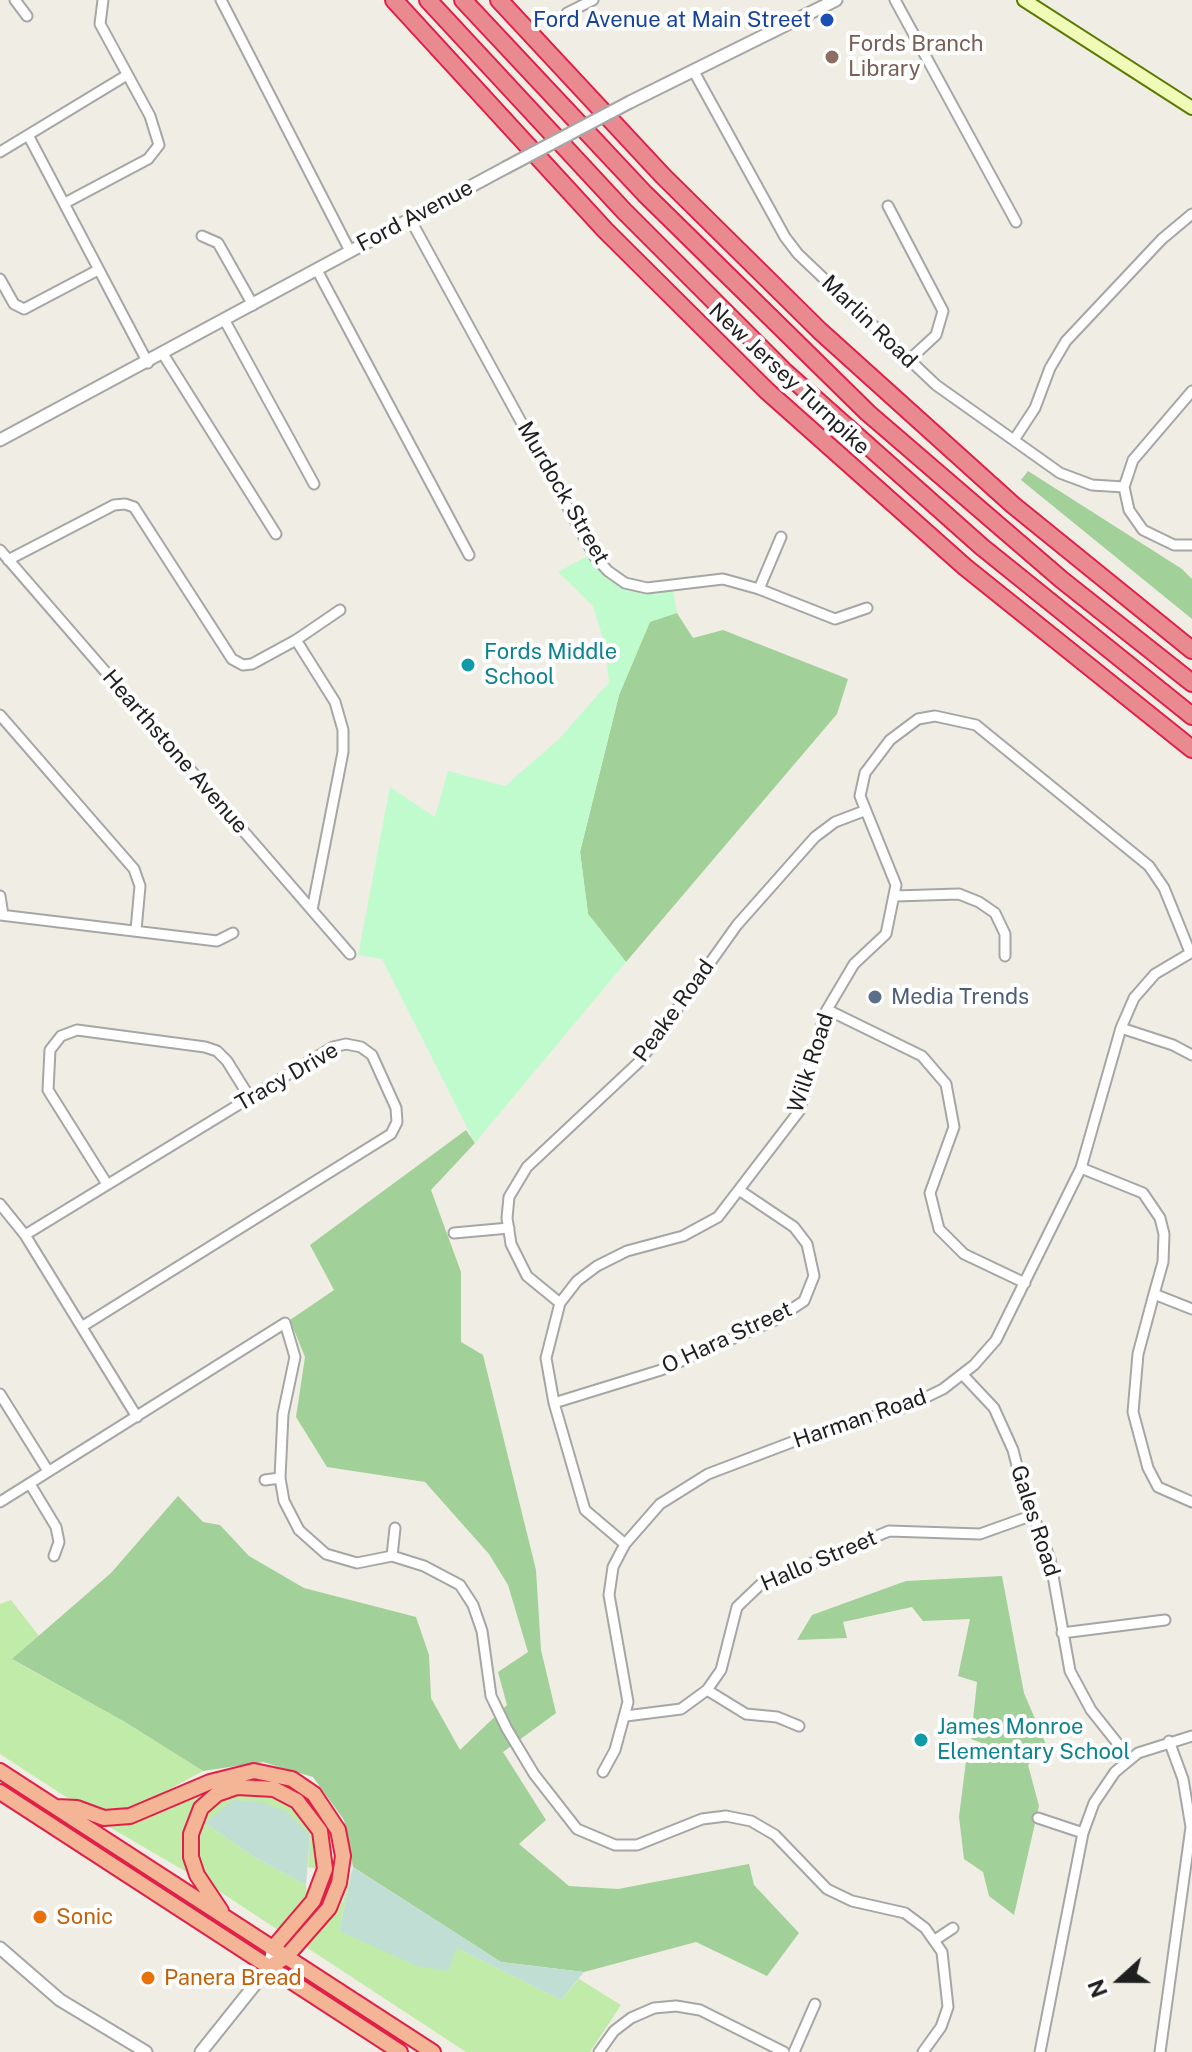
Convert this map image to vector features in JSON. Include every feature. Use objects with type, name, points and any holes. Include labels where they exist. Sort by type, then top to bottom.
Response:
[{"type":"highway","name":"New Jersey Turnpike","points":[[394,0],[605,230],[767,391],[904,516],[1024,617],[1192,749]]},
{"type":"highway","name":"New Jersey Turnpike","points":[[428,0],[596,181],[785,372],[982,547],[1192,716]]},
{"type":"highway","name":"New Jersey Turnpike","points":[[463,0],[694,244],[868,413],[1051,571],[1192,683]]},
{"type":"highway","points":[[499,0],[663,176],[831,342],[1002,496],[1192,650]]},
{"type":"highway","points":[[0,1771],[433,2052]]},
{"type":"highway","points":[[56,1807],[77,1808],[104,1818],[130,1816],[242,1772],[279,1774],[303,1786],[333,1818],[341,1843],[342,1872],[329,1908],[286,1957],[269,1967]]},
{"type":"highway","points":[[226,1918],[193,1867],[190,1847],[193,1826],[205,1804],[228,1790],[249,1786],[274,1789],[297,1801],[313,1819],[326,1858],[319,1891],[273,1948]]},
{"type":"highway","points":[[0,1792],[400,2052]]},
{"type":"main road","points":[[1024,0],[1192,108]]},
{"type":"street","points":[[15,0],[27,16]]},
{"type":"street","points":[[65,203],[155,152],[158,135],[100,24],[103,0]]},
{"type":"street","points":[[221,0],[350,251]]},
{"type":"street","points":[[567,13],[593,0]]},
{"type":"street","name":"Ford Avenue","points":[[0,440],[148,363],[409,217],[836,0]]},
{"type":"street","points":[[895,0],[1016,222]]},
{"type":"street","name":"Marlin Road","points":[[693,70],[785,237],[798,254],[936,385],[1076,481],[1124,487]]},
{"type":"street","points":[[0,152],[127,75]]},
{"type":"street","points":[[28,135],[148,363]]},
{"type":"street","points":[[888,206],[943,311],[943,321],[936,335],[909,360]]},
{"type":"street","points":[[1014,440],[1035,408],[1050,368],[1066,341],[1162,239],[1192,214]]},
{"type":"street","name":"Murdock Street","points":[[409,217],[595,557],[608,571],[625,583],[647,588],[723,579],[759,589],[835,619],[867,608]]},
{"type":"street","points":[[202,236],[218,243],[253,305]]},
{"type":"street","points":[[0,279],[14,304],[24,309],[98,270]]},
{"type":"street","points":[[317,270],[469,555]]},
{"type":"street","points":[[225,321],[314,484]]},
{"type":"street","points":[[163,354],[276,534]]},
{"type":"street","points":[[1192,391],[1133,460],[1124,487],[1129,510],[1143,530],[1174,545],[1192,545]]},
{"type":"street","points":[[8,560],[114,505],[125,504],[134,507],[232,659],[252,664],[296,640],[340,610]]},
{"type":"street","points":[[759,589],[781,537]]},
{"type":"street","name":"Hearthstone Avenue","points":[[0,550],[350,954]]},
{"type":"street","points":[[296,640],[335,702],[343,730],[343,752],[312,910]]},
{"type":"street","points":[[0,715],[134,869],[140,886],[136,930]]},
{"type":"street","name":"Wilk Road","points":[[625,1544],[585,1510],[554,1403],[546,1358],[560,1303],[577,1281],[597,1266],[627,1251],[683,1236],[718,1217],[800,1110],[828,1010],[854,964],[886,934],[896,885],[860,796],[863,778],[890,740],[918,719],[935,716],[976,725],[1149,866],[1164,888],[1191,952]]},
{"type":"street","name":"Peake Road","points":[[560,1303],[527,1276],[518,1264],[509,1228],[509,1197],[527,1167],[640,1061],[737,925],[815,837],[835,822],[864,811]]},
{"type":"street","points":[[895,896],[959,894],[979,902],[995,913],[1005,934],[1005,956]]},
{"type":"street","points":[[0,896],[2,915],[217,941],[233,933]]},
{"type":"street","name":"Harman Road","points":[[603,1772],[626,1716],[628,1702],[609,1595],[613,1567],[625,1544],[660,1504],[708,1474],[808,1436],[906,1407],[963,1375],[996,1340],[1081,1168],[1121,1028],[1134,998],[1155,974],[1191,952]]},
{"type":"street","points":[[828,1010],[922,1056],[946,1084],[954,1127],[930,1193],[939,1229],[964,1254],[1025,1283]]},
{"type":"street","points":[[1121,1028],[1173,1045],[1192,1055]]},
{"type":"street","points":[[107,1184],[48,1090],[50,1050],[61,1036],[77,1030],[205,1047],[217,1051],[227,1061],[250,1098]]},
{"type":"street","name":"Tracy Drive","points":[[25,1235],[333,1047],[346,1044],[361,1047],[372,1055],[389,1089],[397,1122],[391,1134],[83,1326]]},
{"type":"street","points":[[1081,1168],[1143,1193],[1160,1218],[1164,1234],[1163,1262],[1138,1354],[1133,1412],[1148,1468],[1158,1487],[1192,1502]]},
{"type":"street","name":"O Hara Street","points":[[554,1403],[661,1370],[775,1320],[804,1301],[814,1276],[807,1244],[794,1227],[739,1190]]},
{"type":"street","points":[[0,1204],[25,1235],[137,1417]]},
{"type":"street","points":[[454,1233],[509,1228]]},
{"type":"street","points":[[1154,1294],[1192,1309]]},
{"type":"street","points":[[0,1502],[285,1323],[295,1357],[283,1414],[280,1478],[284,1501],[299,1530],[326,1554],[357,1563],[392,1556],[424,1566],[460,1585],[473,1605],[482,1631],[491,1696],[534,1774],[577,1829],[615,1845],[637,1845],[702,1819],[726,1816],[751,1821],[775,1835],[827,1889],[852,1901],[905,1913],[935,1940],[942,1952],[948,2007],[941,2027],[923,2052]]},
{"type":"street","name":"Gales Road","points":[[963,1375],[994,1408],[1033,1515],[1052,1569],[1070,1671],[1080,1692],[1130,1759]]},
{"type":"street","points":[[0,1394],[48,1471]]},
{"type":"street","points":[[265,1480],[280,1478]]},
{"type":"street","points":[[30,1484],[56,1527],[59,1542],[54,1556]]},
{"type":"street","name":"Hallo Street","points":[[707,1690],[721,1670],[737,1607],[760,1585],[889,1531],[980,1534],[1033,1515]]},
{"type":"street","points":[[392,1556],[395,1528]]},
{"type":"street","points":[[1062,1633],[1165,1620]]},
{"type":"street","points":[[626,1716],[681,1709],[707,1690],[746,1714],[777,1717],[799,1726]]},
{"type":"street","points":[[1040,2052],[1083,1833],[1105,1785],[1130,1759],[1169,1741],[1192,1736]]},
{"type":"street","points":[[1160,2052],[1191,1827],[1183,1779],[1169,1741]]},
{"type":"street","points":[[1038,1818],[1083,1833]]},
{"type":"street","points":[[935,1940],[953,1928]]},
{"type":"street","points":[[201,2052],[269,1967],[273,1948]]},
{"type":"street","points":[[1,1950],[60,2000],[146,2052]]},
{"type":"street","points":[[794,2052],[815,2004]]},
{"type":"street","points":[[599,2052],[614,2031],[631,2018],[654,2008],[676,2006],[700,2010],[784,2052]]},
{"type":"green space","points":[[1028,471],[1182,569],[1192,579],[1192,619],[1021,480]]},
{"type":"green space","points":[[593,553],[633,585],[672,584],[677,613],[650,622],[619,695],[580,852],[588,914],[626,962],[475,1143],[382,959],[358,955],[390,787],[435,817],[448,771],[505,786],[558,740],[609,682],[605,645],[593,606],[558,572]]},
{"type":"green space","points":[[677,613],[693,638],[723,630],[848,679],[837,714],[626,962],[588,914],[580,852],[619,695],[650,621]]},
{"type":"green space","points":[[466,1130],[475,1143],[431,1190],[461,1272],[461,1342],[483,1355],[536,1570],[541,1650],[556,1713],[503,1752],[546,1820],[519,1844],[569,1886],[618,1889],[749,1864],[754,1885],[799,1933],[767,1976],[696,1942],[584,1972],[501,1962],[353,1867],[344,1820],[313,1777],[263,1762],[203,1771],[125,1722],[12,1659],[111,1573],[178,1496],[203,1522],[220,1525],[249,1556],[304,1588],[416,1617],[429,1655],[431,1698],[460,1750],[507,1705],[498,1672],[528,1652],[508,1585],[489,1554],[425,1482],[327,1467],[296,1417],[305,1357],[290,1320],[334,1290],[310,1245]]},
{"type":"green space","points":[[1002,1576],[1024,1693],[1047,1747],[1028,1765],[1039,1806],[1014,1915],[989,1896],[983,1872],[964,1859],[959,1817],[966,1761],[990,1758],[992,1747],[971,1739],[977,1682],[958,1676],[970,1619],[923,1621],[912,1607],[843,1622],[847,1638],[797,1640],[812,1615],[906,1581]]},
{"type":"green space","points":[[11,1600],[39,1636],[13,1660],[125,1722],[203,1771],[133,1809],[100,1813],[77,1804],[0,1754],[0,1604]]},
{"type":"green space","points":[[217,1786],[187,1824],[184,1841],[190,1874],[106,1825]]},
{"type":"green space","points":[[242,1793],[278,1798],[306,1820],[316,1840],[317,1869],[308,1867],[310,1835],[205,1823],[256,1858],[306,1885],[307,1894],[278,1930],[213,1887],[198,1862],[195,1835],[204,1813],[221,1800]]},
{"type":"green space","points":[[353,1867],[339,1931],[457,1948],[561,2000],[579,1979],[621,2005],[590,2052],[466,2052],[306,1947],[343,1902]]},
{"type":"shaded area","points":[[233,1800],[264,1803],[287,1812],[310,1835],[306,1885],[256,1858],[205,1823]]},
{"type":"shaded area","points":[[353,1867],[501,1962],[584,1972],[561,2000],[457,1948],[448,1971],[417,1966],[339,1931]]},
{"type":"place","name":"Ford Avenue at Main Street","points":[[827,20]]},
{"type":"place","name":"Fords Branch Library","points":[[832,57]]},
{"type":"place","name":"Fords Middle School","points":[[468,665]]},
{"type":"place","name":"Media Trends","points":[[875,997]]},
{"type":"place","name":"James Monroe Elementary School","points":[[921,1740]]},
{"type":"place","name":"Sonic","points":[[40,1917]]},
{"type":"place","name":"Panera Bread","points":[[148,1978]]}]
